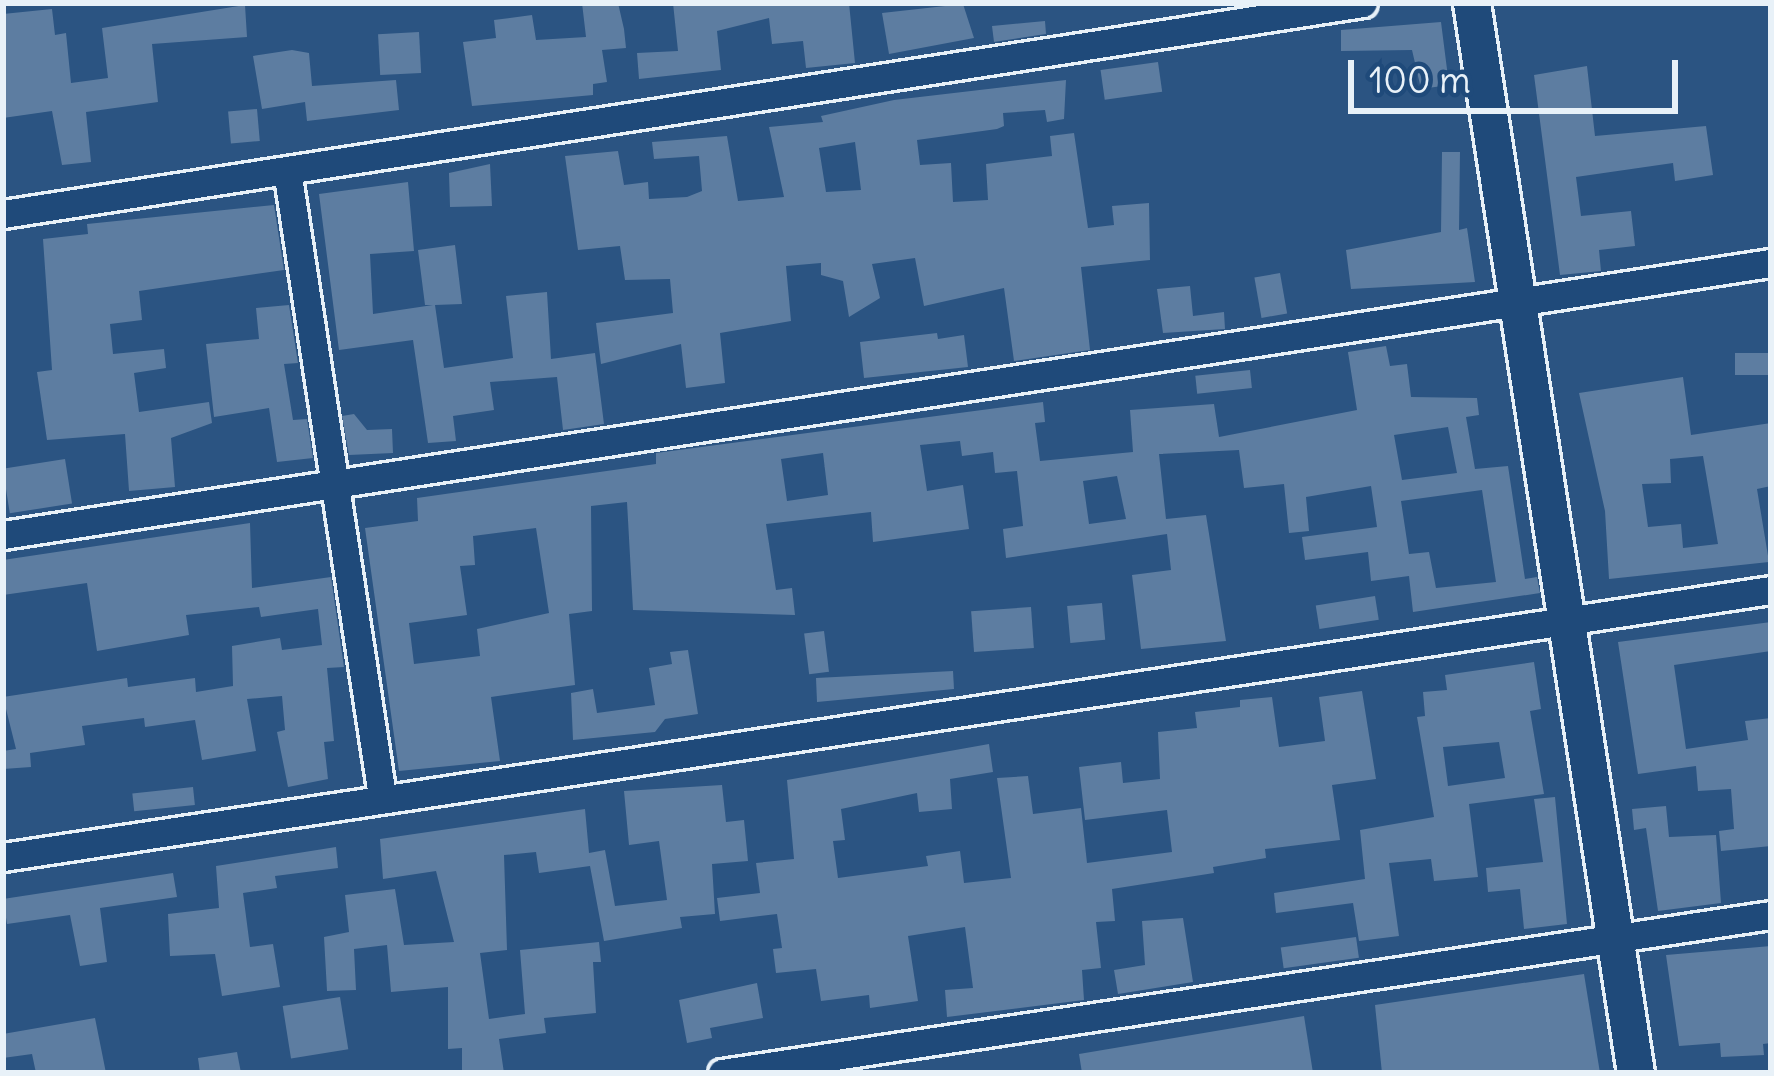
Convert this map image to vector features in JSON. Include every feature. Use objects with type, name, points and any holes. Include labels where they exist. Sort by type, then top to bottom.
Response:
[{"type":"main road","points":[[1472,3],[1636,1073]]},
{"type":"street","points":[[3,214],[1363,3]]},
{"type":"street","points":[[286,170],[382,796]]},
{"type":"street","points":[[3,535],[1771,263]]},
{"type":"street","points":[[3,857],[382,796],[1771,590]]},
{"type":"street","points":[[722,1073],[1771,915]]},
{"type":"building","points":[[582,3],[618,3],[626,48],[602,50],[607,82],[593,84],[593,95],[472,106],[463,42],[496,38],[494,20],[532,15],[536,40],[586,37]]},
{"type":"building","points":[[673,3],[849,3],[855,63],[806,68],[803,41],[772,44],[769,18],[717,31],[721,70],[639,79],[637,53],[678,51]]},
{"type":"building","points":[[963,4],[974,38],[889,54],[882,13]]},
{"type":"building","points":[[245,5],[247,37],[152,44],[158,102],[86,112],[91,162],[62,165],[52,111],[3,118],[3,14],[52,9],[55,35],[66,33],[71,83],[108,78],[102,28]]},
{"type":"building","points":[[1045,21],[1046,34],[994,42],[992,26]]},
{"type":"building","points":[[1441,22],[1449,85],[1421,89],[1412,50],[1341,51],[1341,30]]},
{"type":"building","points":[[419,32],[421,73],[380,75],[378,34]]},
{"type":"building","points":[[292,50],[309,53],[312,86],[396,80],[399,110],[307,121],[305,102],[262,109],[253,56]]},
{"type":"building","points":[[1158,62],[1162,92],[1105,100],[1101,70]]},
{"type":"building","points":[[1587,66],[1595,136],[1706,126],[1713,175],[1675,181],[1673,163],[1576,177],[1581,216],[1631,211],[1635,246],[1599,250],[1601,271],[1560,275],[1534,75]]},
{"type":"building","points":[[1066,80],[1064,119],[1047,122],[1045,110],[1003,113],[1004,126],[997,129],[917,140],[920,165],[951,163],[953,202],[988,200],[986,164],[1052,156],[1050,136],[1074,133],[1088,228],[1114,225],[1112,206],[1149,203],[1150,260],[1081,267],[1090,350],[1014,361],[1004,288],[924,306],[915,258],[872,264],[880,298],[849,317],[843,281],[821,275],[821,263],[786,266],[791,321],[720,333],[725,383],[686,388],[681,344],[601,364],[596,323],[673,313],[670,279],[625,280],[620,246],[578,250],[565,156],[618,151],[624,185],[648,182],[649,199],[687,197],[702,191],[699,156],[654,159],[652,142],[727,136],[738,201],[784,197],[769,127],[823,122],[821,116],[894,100]],"holes":[[[855,142],[861,190],[826,192],[819,148]]]},
{"type":"building","points":[[257,109],[260,141],[231,143],[228,112]]},
{"type":"building","points":[[1442,152],[1460,152],[1459,230],[1467,228],[1475,282],[1351,289],[1346,250],[1441,232]]},
{"type":"building","points":[[490,164],[492,206],[450,207],[449,173]]},
{"type":"building","points":[[408,182],[414,251],[370,254],[373,314],[433,305],[425,305],[418,250],[455,245],[462,304],[435,305],[444,368],[513,358],[506,296],[547,292],[551,359],[595,353],[604,424],[563,430],[557,377],[490,382],[494,410],[453,416],[456,441],[428,443],[413,340],[339,350],[319,194]]},
{"type":"building","points":[[274,205],[284,270],[139,291],[142,320],[110,324],[113,354],[164,349],[166,368],[134,373],[139,412],[209,402],[212,423],[171,438],[175,487],[129,491],[125,434],[47,440],[37,372],[52,370],[43,239],[88,234],[87,224]]},
{"type":"building","points":[[1280,273],[1287,313],[1262,318],[1254,278]]},
{"type":"building","points":[[1190,286],[1193,316],[1224,312],[1225,329],[1163,333],[1157,289]]},
{"type":"building","points":[[289,305],[298,363],[284,364],[293,420],[307,419],[313,458],[277,462],[269,408],[214,417],[206,344],[259,339],[256,308]]},
{"type":"building","points":[[937,333],[938,339],[964,335],[968,367],[864,378],[860,342]]},
{"type":"building","points":[[1386,346],[1390,366],[1407,364],[1411,397],[1477,398],[1479,415],[1466,417],[1475,469],[1508,466],[1525,579],[1537,577],[1540,593],[1413,612],[1409,576],[1371,581],[1368,552],[1305,560],[1302,537],[1377,527],[1371,486],[1306,497],[1309,531],[1289,533],[1284,484],[1244,488],[1239,450],[1159,454],[1166,519],[1206,515],[1226,641],[1141,649],[1132,575],[1171,570],[1167,534],[1006,558],[1003,529],[1023,526],[1017,471],[995,473],[993,452],[962,456],[960,441],[920,445],[927,491],[963,485],[969,529],[873,542],[871,512],[766,524],[776,590],[792,588],[795,615],[633,610],[627,502],[591,506],[592,611],[569,614],[575,685],[491,697],[500,761],[399,771],[365,528],[418,521],[417,498],[656,464],[656,453],[1043,402],[1045,422],[1035,423],[1040,461],[1133,452],[1130,410],[1214,404],[1219,437],[1357,410],[1348,352]],"holes":[[[1448,427],[1457,473],[1402,480],[1394,435]],[[823,453],[828,495],[787,501],[781,459]],[[1117,476],[1126,519],[1089,524],[1083,481]],[[1482,490],[1496,582],[1436,588],[1429,552],[1409,554],[1401,501]],[[536,528],[549,613],[477,629],[480,656],[414,664],[409,623],[467,615],[460,566],[475,565],[473,536]]]},
{"type":"building","points":[[1735,353],[1771,353],[1771,375],[1735,375]]},
{"type":"building","points":[[1250,370],[1252,388],[1197,394],[1195,376]]},
{"type":"building","points":[[1683,377],[1691,435],[1771,423],[1771,486],[1757,489],[1769,562],[1609,579],[1605,511],[1579,393]],"holes":[[[1703,456],[1718,544],[1683,548],[1681,524],[1648,527],[1642,484],[1671,483],[1670,459]]]},
{"type":"building","points":[[354,414],[367,430],[392,429],[393,453],[349,455],[342,416]]},
{"type":"building","points":[[65,459],[72,503],[10,513],[3,469]]},
{"type":"building","points":[[250,523],[252,588],[331,577],[344,667],[327,668],[334,741],[324,742],[328,779],[288,787],[277,732],[285,730],[282,696],[247,699],[256,751],[202,760],[195,720],[145,727],[144,718],[82,726],[85,745],[30,753],[31,767],[3,769],[3,751],[16,749],[3,697],[127,678],[128,687],[195,678],[196,692],[233,686],[232,646],[280,638],[282,650],[322,645],[318,609],[261,617],[259,607],[186,615],[189,635],[97,651],[87,583],[3,595],[3,560]]},
{"type":"building","points":[[1375,596],[1379,620],[1319,629],[1316,605]]},
{"type":"building","points":[[1102,603],[1105,640],[1070,643],[1067,606]]},
{"type":"building","points":[[1031,607],[1034,648],[974,652],[971,611]]},
{"type":"building","points":[[1771,622],[1771,651],[1674,665],[1686,749],[1748,740],[1745,721],[1771,718],[1771,846],[1721,851],[1719,831],[1734,829],[1731,789],[1698,791],[1696,766],[1638,774],[1618,642]]},
{"type":"building","points":[[824,631],[829,672],[809,674],[804,633]]},
{"type":"building","points":[[688,650],[698,714],[665,719],[655,732],[573,740],[571,693],[593,689],[597,713],[655,705],[649,668],[672,664],[670,652]]},
{"type":"building","points":[[1534,662],[1541,709],[1530,711],[1544,794],[1469,804],[1478,877],[1434,881],[1431,859],[1389,863],[1399,936],[1359,941],[1353,903],[1276,913],[1274,893],[1365,879],[1360,830],[1434,817],[1417,717],[1425,716],[1423,692],[1447,690],[1445,675]],"holes":[[[1499,742],[1505,778],[1448,786],[1443,747]]]},
{"type":"building","points":[[953,671],[954,689],[817,702],[816,678]]},
{"type":"building","points":[[1362,691],[1376,779],[1332,785],[1340,840],[1265,849],[1266,858],[1213,867],[1214,873],[1112,889],[1115,921],[1096,922],[1101,968],[1082,970],[1084,1000],[947,1017],[945,990],[973,988],[965,927],[908,936],[918,1001],[870,1008],[869,995],[821,1001],[816,969],[776,973],[773,949],[782,948],[777,914],[720,921],[717,898],[760,893],[756,863],[794,859],[787,780],[989,744],[993,772],[950,779],[952,809],[919,812],[917,793],[841,809],[845,840],[833,841],[838,878],[928,866],[926,856],[960,851],[964,883],[1011,878],[997,778],[1028,776],[1033,814],[1081,808],[1087,863],[1172,852],[1167,810],[1085,820],[1079,767],[1121,762],[1123,783],[1160,779],[1158,732],[1197,728],[1195,712],[1240,707],[1240,700],[1272,697],[1279,747],[1325,741],[1319,697]]},
{"type":"building","points":[[722,785],[726,822],[744,820],[748,861],[712,864],[715,914],[680,917],[682,928],[604,941],[590,866],[539,873],[536,852],[504,855],[507,950],[480,953],[489,1019],[525,1014],[520,950],[599,942],[601,962],[593,962],[596,1013],[544,1018],[546,1033],[499,1039],[504,1073],[462,1073],[462,1048],[448,1049],[448,987],[391,992],[387,945],[354,949],[356,990],[327,991],[324,937],[349,932],[345,895],[395,889],[404,945],[454,942],[436,871],[383,879],[380,839],[585,809],[589,853],[605,850],[615,906],[667,900],[659,841],[629,845],[624,791]]},
{"type":"building","points":[[193,787],[195,805],[134,811],[132,793]]},
{"type":"building","points":[[1555,797],[1567,924],[1524,929],[1520,889],[1488,892],[1486,868],[1543,862],[1534,799]]},
{"type":"building","points":[[1666,806],[1669,837],[1716,835],[1721,903],[1658,911],[1646,828],[1634,830],[1632,809]]},
{"type":"building","points":[[336,847],[338,868],[275,876],[277,888],[243,893],[250,947],[273,944],[280,987],[222,996],[215,954],[170,956],[168,914],[219,908],[216,866]]},
{"type":"building","points":[[173,873],[177,897],[100,908],[107,962],[80,966],[70,915],[7,924],[3,899]]},
{"type":"building","points":[[1183,918],[1193,982],[1118,994],[1114,970],[1145,965],[1142,921]]},
{"type":"building","points":[[1356,937],[1359,958],[1284,968],[1281,948]]},
{"type":"building","points":[[1771,946],[1771,1043],[1763,1044],[1764,1055],[1721,1057],[1720,1043],[1679,1046],[1666,955]]},
{"type":"building","points":[[1584,974],[1600,1073],[1382,1073],[1375,1005]]},
{"type":"building","points":[[757,983],[763,1018],[710,1028],[712,1038],[687,1043],[679,1000]]},
{"type":"building","points":[[340,997],[348,1049],[291,1058],[283,1006]]},
{"type":"building","points":[[1304,1016],[1313,1073],[1082,1073],[1079,1054]]},
{"type":"building","points":[[95,1018],[106,1073],[36,1073],[32,1054],[3,1058],[3,1034]]},
{"type":"building","points":[[237,1052],[241,1073],[200,1073],[198,1058]]}]
